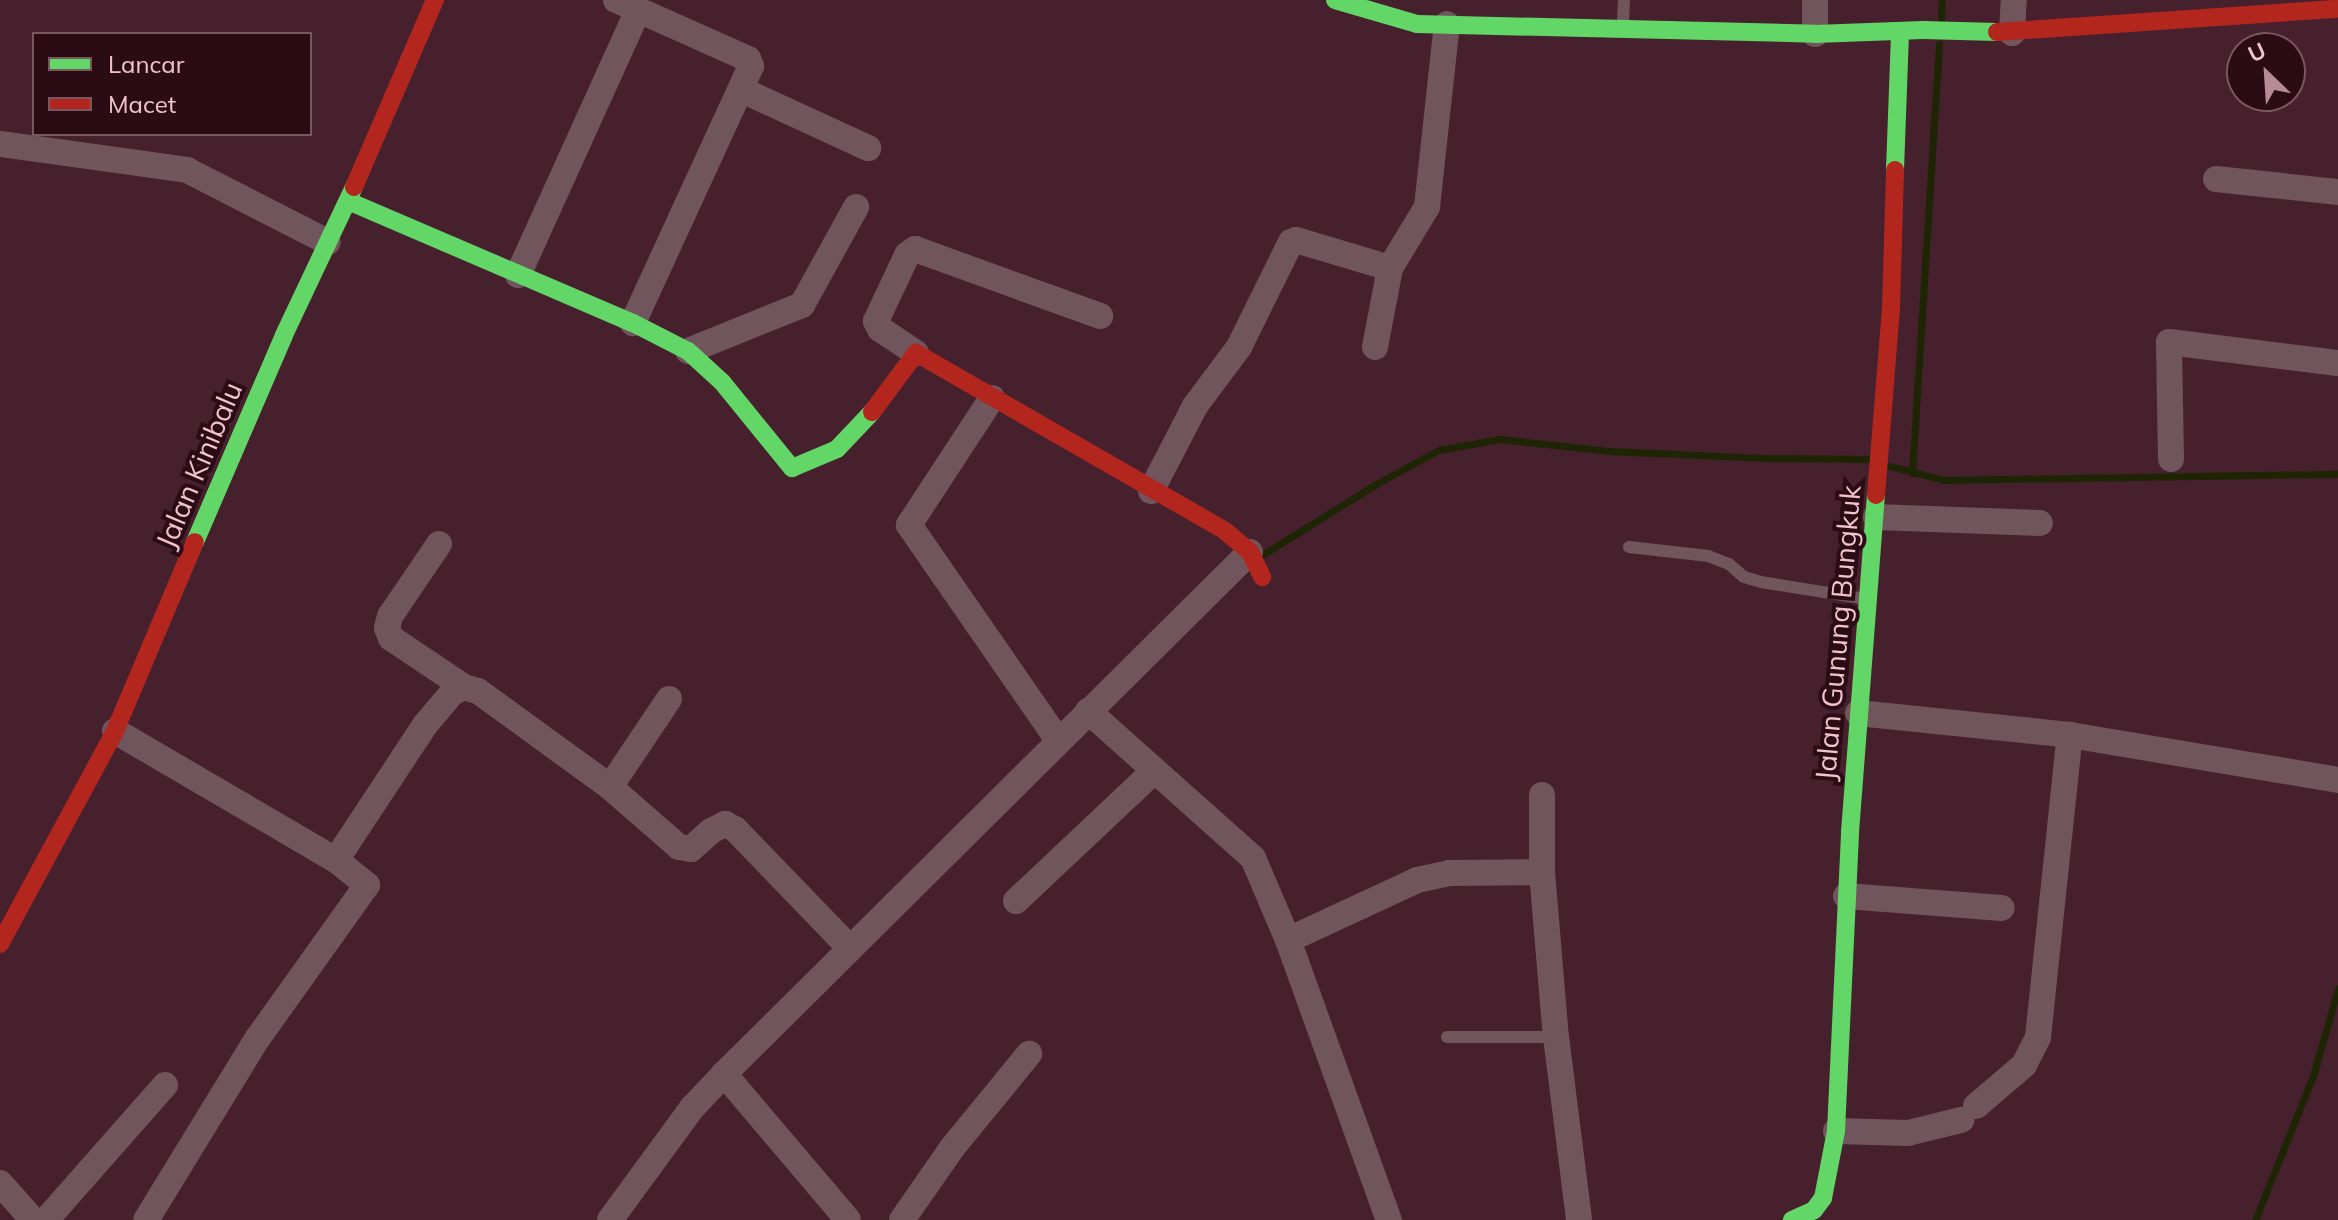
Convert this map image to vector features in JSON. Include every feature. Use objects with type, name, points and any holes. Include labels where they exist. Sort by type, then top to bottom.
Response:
[{"type":"street","name":"Jalan Kinibalu","points":[[0,944],[115,731],[435,0]]},
{"type":"street","points":[[1335,0],[1416,12],[1447,24],[1815,34],[1923,30],[2012,33],[2328,6]]},
{"type":"street","points":[[1815,0],[1815,34]]},
{"type":"street","points":[[2012,33],[2014,0]]},
{"type":"street","points":[[518,275],[627,5],[748,59],[751,72],[633,323]]},
{"type":"street","points":[[1375,347],[1390,268],[1427,207],[1447,24]]},
{"type":"street","name":"Jalan Gunung Bungkuk","points":[[1792,1220],[1814,1210],[1823,1198],[1836,1131],[1858,713],[1880,483],[1898,155],[1900,33]]},
{"type":"street","points":[[742,90],[868,148]]},
{"type":"street","points":[[0,144],[187,170],[328,242]]},
{"type":"street","points":[[2216,179],[2338,192]]},
{"type":"street","points":[[348,201],[633,323],[688,351],[722,382],[789,466],[797,468],[837,449],[866,420],[916,353]]},
{"type":"street","points":[[688,351],[802,305],[856,207]]},
{"type":"street","points":[[1151,491],[1195,406],[1239,347],[1291,242],[1296,240],[1390,268]]},
{"type":"street","points":[[1100,316],[915,249],[907,255],[876,321],[880,329],[916,353],[1225,531],[1251,554],[1262,577]]},
{"type":"street","points":[[2171,459],[2169,342],[2338,363]]},
{"type":"street","points":[[992,398],[909,525],[1058,740]]},
{"type":"street","points":[[1876,517],[2040,523]]},
{"type":"street","points":[[439,544],[390,616],[387,628],[391,638],[464,687],[478,691],[610,787],[679,847],[691,849],[711,831],[725,824],[735,829],[849,947]]},
{"type":"street","points":[[610,1220],[692,1108],[728,1079],[849,947],[1058,740],[1093,715],[1251,554]]},
{"type":"street","points":[[336,860],[425,725],[452,693],[464,687]]},
{"type":"street","points":[[610,787],[669,699]]},
{"type":"street","points":[[1858,713],[2070,735],[2338,780]]},
{"type":"street","points":[[1093,715],[1253,858],[1288,940],[1389,1220]]},
{"type":"street","points":[[115,731],[336,860],[365,882],[366,891],[257,1039],[146,1220]]},
{"type":"street","points":[[1836,1131],[1908,1133],[1968,1113],[2024,1065],[2038,1037],[2070,735]]},
{"type":"street","points":[[1016,901],[1154,771]]},
{"type":"street","points":[[1542,795],[1542,872],[1556,1037],[1579,1220]]},
{"type":"street","points":[[1288,940],[1417,880],[1449,873],[1542,872]]},
{"type":"street","points":[[1846,896],[2002,908]]},
{"type":"street","points":[[902,1220],[952,1148],[1029,1054]]},
{"type":"street","points":[[728,1079],[848,1220]]},
{"type":"street","points":[[46,1220],[165,1085]]},
{"type":"street","points":[[0,1183],[33,1220]]},
{"type":"lane","points":[[1623,29],[1624,0]]},
{"type":"lane","points":[[1629,547],[1708,556],[1729,564],[1744,577],[1761,582],[1869,599]]},
{"type":"lane","points":[[1447,1037],[1556,1037]]},
{"type":"waterway","points":[[1941,19],[1942,0]]},
{"type":"waterway","points":[[1912,473],[1939,44]]},
{"type":"waterway","points":[[1262,555],[1376,484],[1439,450],[1499,439],[1610,451],[1867,459]]},
{"type":"waterway","points":[[1890,466],[1944,480],[2338,474]]},
{"type":"waterway","points":[[2255,1220],[2313,1076],[2338,989]]},
{"type":"traffic: fast","points":[[1335,0],[1417,24],[1815,34],[1923,30],[1997,32]]},
{"type":"traffic: fast","points":[[1895,170],[1900,33]]},
{"type":"traffic: fast","points":[[195,542],[284,335],[354,187]]},
{"type":"traffic: fast","points":[[348,201],[633,323],[688,351],[722,382],[792,468],[837,449],[872,412]]},
{"type":"traffic: fast","points":[[1792,1220],[1814,1210],[1823,1198],[1836,1131],[1850,832],[1876,495]]},
{"type":"traffic: jam","points":[[354,187],[435,0]]},
{"type":"traffic: jam","points":[[1997,32],[2338,9]]},
{"type":"traffic: jam","points":[[1876,495],[1891,307],[1895,170]]},
{"type":"traffic: jam","points":[[872,412],[916,353],[1225,531],[1250,552],[1262,577]]},
{"type":"traffic: jam","points":[[0,944],[115,731],[195,542]]}]
